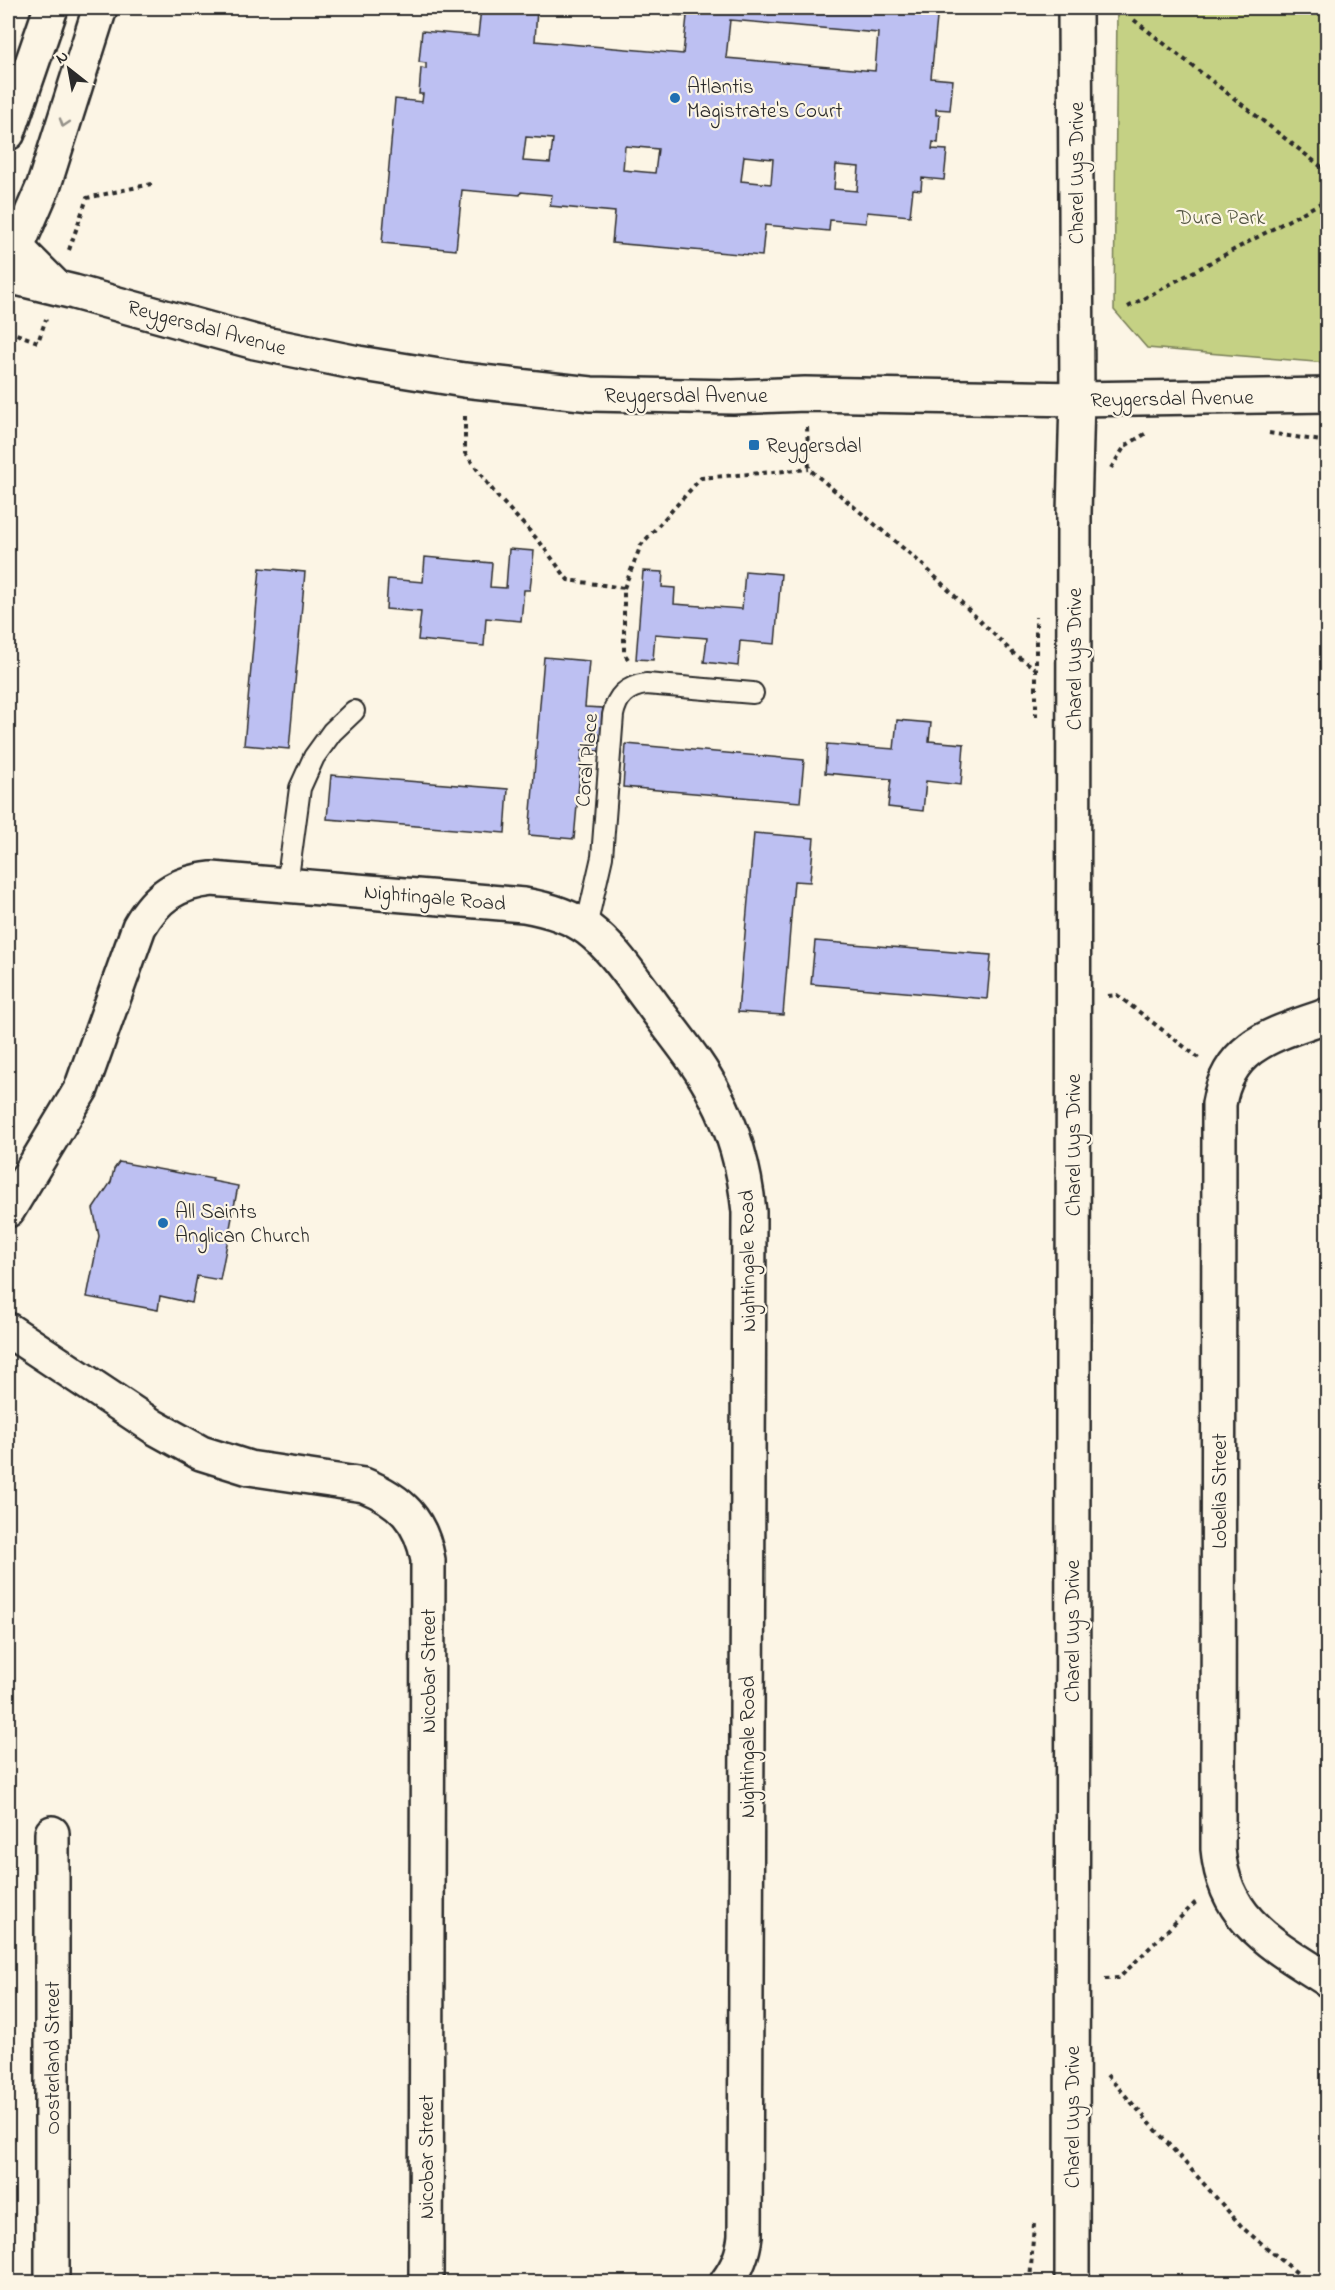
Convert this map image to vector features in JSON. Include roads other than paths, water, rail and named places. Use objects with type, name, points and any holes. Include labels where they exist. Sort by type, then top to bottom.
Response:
[{"type":"street","points":[[8,132],[51,8]]},
{"type":"street","points":[[10,259],[44,185],[100,8]]},
{"type":"street","name":"Charel Uys Drive","points":[[1072,2283],[1074,513],[1077,399],[1075,8]]},
{"type":"street","name":"Reygersdal Avenue","points":[[10,259],[56,287],[255,342],[464,381],[591,394],[733,397],[805,394],[1077,399],[1328,395]]},
{"type":"street","name":"Nightingale Road","points":[[8,1210],[81,1089],[139,927],[155,903],[166,893],[196,880],[212,879],[524,905],[556,913],[586,927],[605,943],[694,1062],[715,1094],[731,1128],[740,1155],[749,1212],[746,2236],[743,2254],[727,2283]]},
{"type":"street","name":"Lobelia Street","points":[[1328,1015],[1256,1043],[1236,1060],[1226,1078],[1219,1104],[1218,1850],[1222,1876],[1237,1908],[1249,1924],[1263,1938],[1328,1980]]},
{"type":"street","name":"Nicobar Street","points":[[8,1330],[154,1427],[201,1453],[249,1468],[364,1485],[382,1492],[398,1503],[419,1530],[428,1560],[426,2283]]},
{"type":"street","name":"Oosterland Street","points":[[52,1833],[52,2283]]},
{"type":"lane","name":"Coral Place","points":[[586,927],[602,857],[616,703],[629,688],[646,684],[753,693]]},
{"type":"lane","points":[[286,885],[300,788],[314,758],[332,732],[354,711]]},
{"type":"place","name":"Atlantis Magistrate's Court","points":[[675,98]]},
{"type":"place","name":"Reygersdal","points":[[754,445]]},
{"type":"place","name":"All Saints Anglican Church","points":[[163,1223]]},
{"type":"park label","name":"Dura Park","points":[[1221,217]]}]
